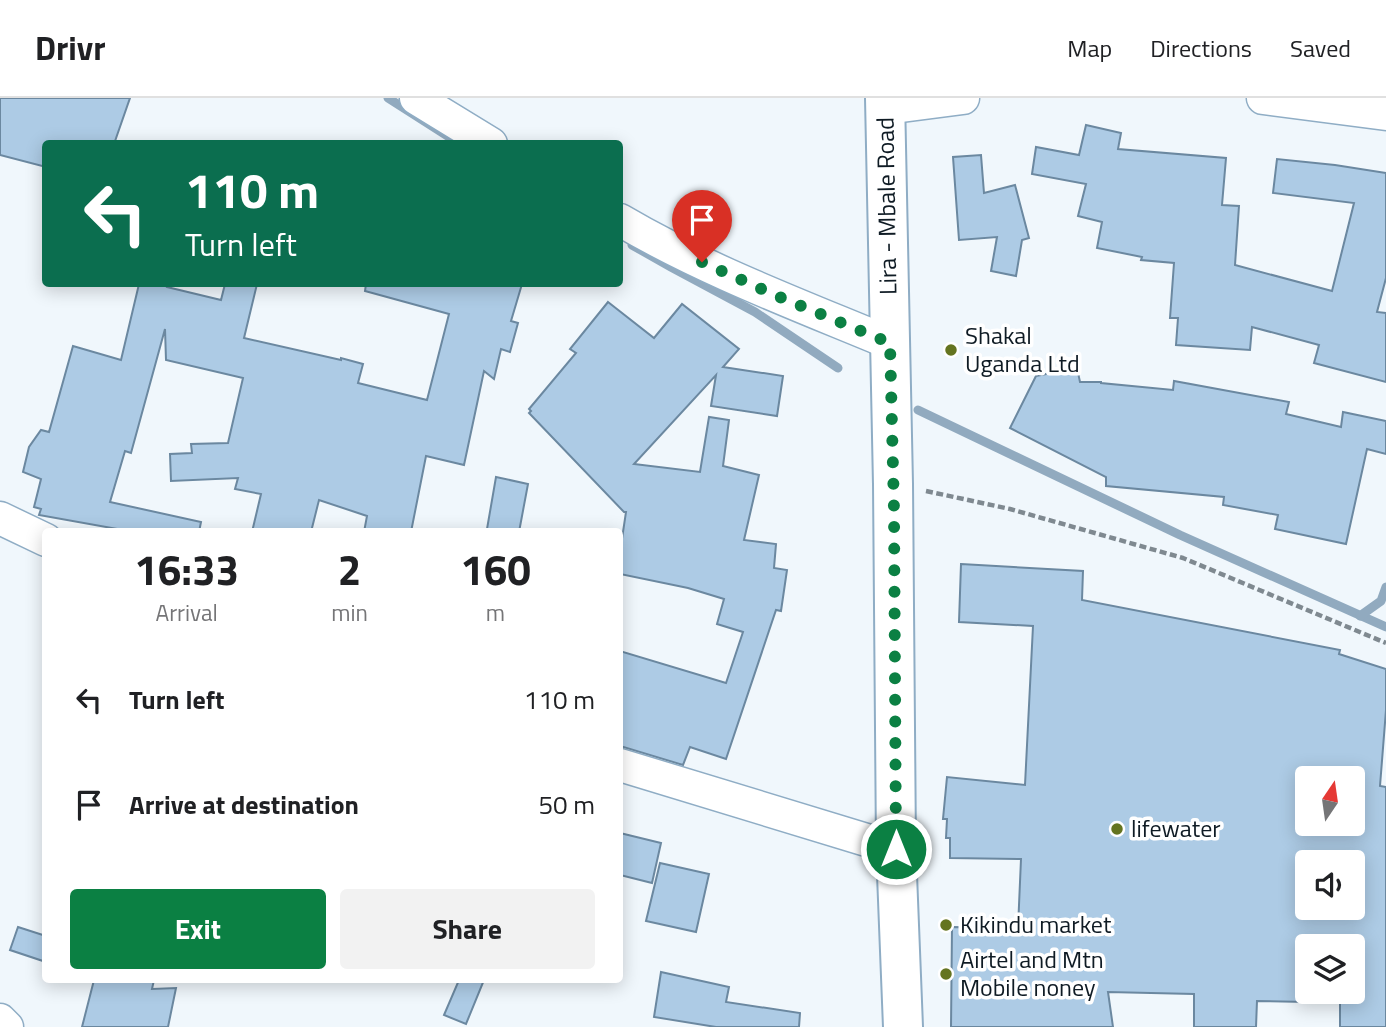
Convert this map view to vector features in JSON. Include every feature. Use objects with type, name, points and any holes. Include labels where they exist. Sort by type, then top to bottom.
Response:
[{"type":"main road","name":"Lira - Mbale Road","points":[[886,103],[896,849],[903,1027]]},
{"type":"street","points":[[416,98],[484,140]]},
{"type":"street","points":[[886,103],[963,98]]},
{"type":"street","points":[[1263,98],[1386,114]]},
{"type":"street","points":[[623,222],[653,240],[890,343]]},
{"type":"street","points":[[1,523],[42,538]]},
{"type":"street","points":[[623,766],[896,849]]},
{"type":"street","points":[[0,1020],[7,1027]]},
{"type":"path","points":[[893,484],[1010,509],[1183,558],[1386,643]]},
{"type":"building","points":[[0,98],[130,98],[115,140],[42,140],[42,166],[0,155]]},
{"type":"building","points":[[1086,125],[1121,133],[1118,149],[1226,158],[1222,205],[1239,206],[1235,265],[1332,291],[1354,203],[1273,193],[1277,159],[1386,173],[1386,278],[1377,312],[1386,313],[1386,382],[1314,363],[1319,345],[1252,327],[1250,350],[1176,345],[1178,318],[1170,318],[1174,263],[1141,260],[1142,257],[1097,248],[1102,222],[1078,216],[1086,184],[1032,174],[1036,147],[1079,155]]},
{"type":"building","points":[[981,155],[984,193],[1015,185],[1029,238],[1022,240],[1016,276],[991,271],[997,237],[959,240],[953,157]]},
{"type":"building","points":[[138,287],[167,287],[221,300],[224,287],[256,287],[244,338],[363,364],[358,383],[427,400],[449,314],[365,291],[366,287],[521,287],[511,321],[518,323],[510,352],[501,349],[494,379],[484,371],[464,465],[426,456],[412,528],[365,528],[367,516],[319,500],[312,528],[253,528],[261,494],[235,489],[238,478],[171,481],[170,454],[192,453],[191,444],[228,443],[243,378],[166,360],[165,329],[131,453],[125,451],[110,502],[201,522],[200,528],[112,528],[39,515],[41,509],[34,507],[41,479],[23,472],[29,447],[41,430],[49,432],[73,346],[121,360]]},
{"type":"building","points":[[608,302],[654,338],[682,304],[739,349],[723,367],[783,376],[777,416],[711,406],[716,375],[634,464],[700,472],[709,417],[729,420],[723,466],[759,475],[744,540],[776,544],[774,568],[787,570],[781,611],[776,610],[726,759],[690,747],[683,765],[623,747],[623,652],[726,683],[743,632],[717,624],[724,599],[688,588],[623,575],[626,512],[529,413],[529,409],[576,353],[570,349]]},
{"type":"building","points":[[1077,368],[1080,382],[1173,390],[1174,381],[1289,402],[1286,414],[1341,427],[1343,412],[1386,421],[1386,454],[1367,449],[1346,544],[1275,529],[1278,515],[1223,505],[1224,497],[1106,486],[1106,477],[1010,428],[1036,376]]},
{"type":"building","points":[[496,477],[528,484],[520,528],[487,528]]},
{"type":"building","points":[[961,564],[1083,571],[1082,600],[1340,650],[1339,654],[1386,669],[1380,786],[1386,787],[1386,1027],[1340,1027],[1340,1004],[1365,1004],[1365,934],[1295,934],[1295,1002],[1257,1001],[1256,1027],[1194,1027],[1194,994],[1108,992],[1113,1027],[951,1027],[952,927],[1018,928],[1021,859],[950,858],[950,838],[946,838],[947,819],[943,819],[947,777],[1025,785],[1033,626],[959,622]]},
{"type":"building","points":[[623,834],[661,843],[652,883],[623,876]]},
{"type":"building","points":[[660,863],[709,874],[696,932],[646,921]]},
{"type":"building","points":[[18,927],[42,935],[42,961],[10,950]]},
{"type":"building","points":[[661,972],[729,987],[726,1002],[800,1013],[799,1027],[716,1027],[654,1017]]},
{"type":"building","points":[[93,983],[153,983],[152,989],[176,988],[168,1027],[82,1027]]},
{"type":"building","points":[[458,983],[483,983],[466,1024],[444,1015]]},
{"type":"waterway","points":[[388,98],[454,140]]},
{"type":"waterway","points":[[632,245],[755,312],[838,368]]},
{"type":"waterway","points":[[918,410],[1180,535],[1386,627]]},
{"type":"waterway","points":[[1360,616],[1381,601],[1386,587]]},
{"type":"place","name":"Shakal Uganda Ltd","points":[[951,350]]},
{"type":"place","name":"lifewater","points":[[1117,829]]},
{"type":"place","name":"Kikindu market","points":[[946,925]]},
{"type":"place","name":"Airtel and Mtn Mobile noney","points":[[946,974]]},
{"type":"route","points":[[702,262],[890,343],[896,849]]}]
